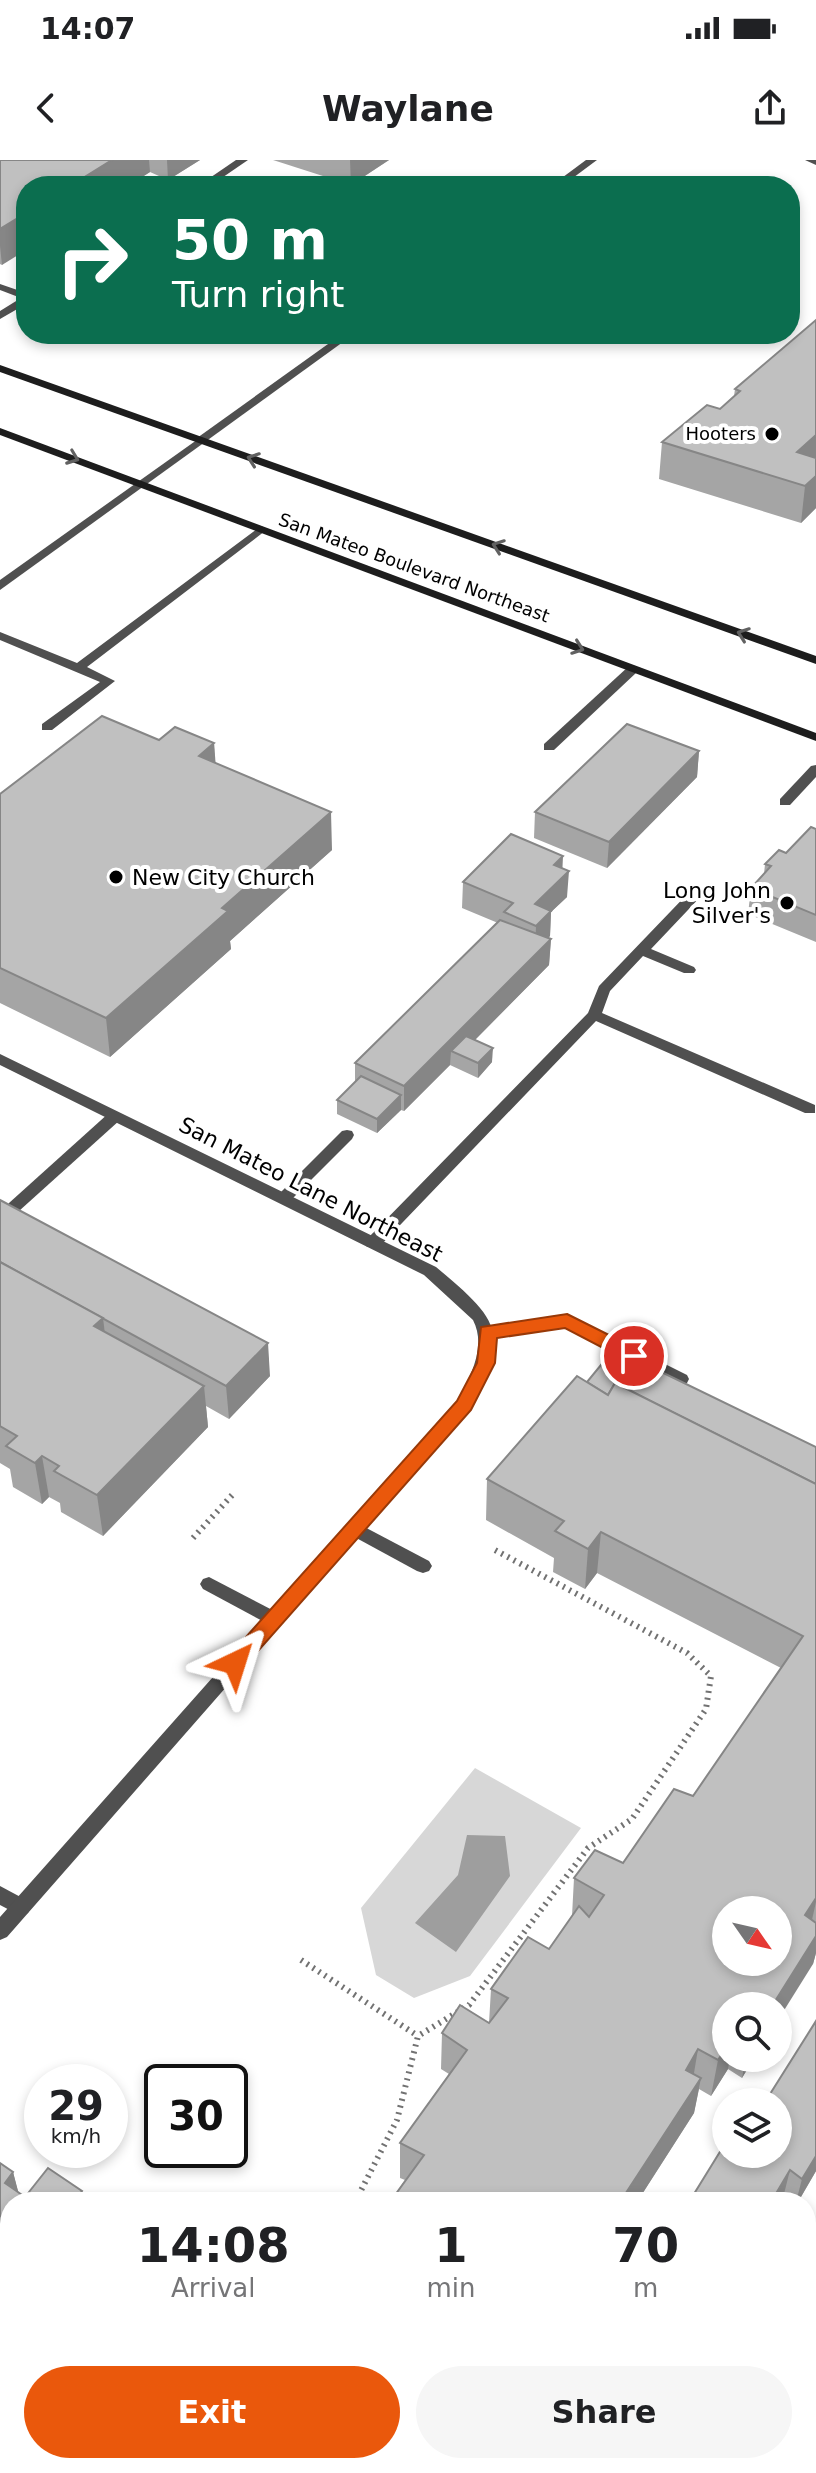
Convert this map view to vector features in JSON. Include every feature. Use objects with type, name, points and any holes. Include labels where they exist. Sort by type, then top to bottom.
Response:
[{"type":"main road","points":[[0,368],[816,660]]},
{"type":"main road","name":"San Mateo Boulevard Northeast","points":[[0,431],[816,737]]},
{"type":"street","points":[[218,176],[243,160]]},
{"type":"street","points":[[570,176],[592,160]]},
{"type":"street","points":[[810,160],[816,162]]},
{"type":"street","points":[[0,586],[335,344]]},
{"type":"street","points":[[78,668],[261,529]]},
{"type":"street","points":[[0,636],[109,681],[47,727]]},
{"type":"street","points":[[549,747],[633,669]]},
{"type":"street","points":[[785,802],[816,769]]},
{"type":"street","points":[[373,1243],[594,1015],[604,989],[700,889]]},
{"type":"street","points":[[641,950],[689,970]]},
{"type":"street","points":[[594,1015],[810,1109]]},
{"type":"street","name":"San Mateo Lane Northeast","points":[[0,1059],[430,1271],[477,1311],[488,1332]]},
{"type":"street","points":[[14,1207],[115,1116]]},
{"type":"street","points":[[284,1198],[347,1135]]},
{"type":"street","points":[[0,1931],[464,1405],[486,1363],[488,1332],[567,1321],[681,1379]]},
{"type":"street","points":[[355,1529],[423,1566]]},
{"type":"street","points":[[209,1584],[274,1619]]},
{"type":"street","points":[[0,1895],[21,1907]]},
{"type":"path","points":[[193,1538],[234,1493]]},
{"type":"path","points":[[360,2192],[397,2120],[418,2036],[469,2005],[588,1848],[632,1819],[706,1709],[711,1676],[687,1653],[493,1549]]},
{"type":"path","points":[[301,1960],[418,2036]]},
{"type":"shaded area","points":[[475,1768],[581,1828],[470,1976],[414,1998],[376,1975],[361,1908]]},
{"type":"shaded area","points":[[467,1835],[505,1836],[510,1876],[456,1952],[415,1923],[458,1875]]},
{"type":"building","points":[[0,160],[112,160],[86,176],[16,176],[16,219],[0,229]]},
{"type":"building","points":[[816,320],[816,435],[797,452],[816,458],[816,476],[805,486],[662,442],[707,405],[720,409],[740,391],[735,389],[788,344],[800,344],[800,334]]},
{"type":"building","points":[[102,716],[159,740],[175,727],[214,743],[199,756],[331,812],[222,908],[228,911],[106,1018],[0,968],[0,794]]},
{"type":"building","points":[[627,724],[699,751],[609,842],[535,812]]},
{"type":"building","points":[[811,827],[816,829],[816,915],[751,888],[771,866],[765,864],[779,850],[786,853]]},
{"type":"building","points":[[511,834],[563,856],[554,865],[569,871],[535,904],[551,911],[536,926],[504,912],[513,903],[463,882]]},
{"type":"building","points":[[500,920],[551,939],[404,1086],[355,1063]]},
{"type":"building","points":[[466,1036],[493,1048],[478,1063],[451,1051]]},
{"type":"building","points":[[361,1076],[401,1095],[377,1119],[337,1100]]},
{"type":"building","points":[[0,1200],[268,1343],[226,1386],[0,1262]]},
{"type":"building","points":[[0,1262],[103,1318],[94,1326],[204,1386],[97,1495],[54,1471],[59,1466],[42,1456],[35,1463],[6,1446],[17,1436],[0,1426]]},
{"type":"building","points":[[614,1349],[816,1447],[816,1484],[615,1383],[608,1395],[587,1382]]},
{"type":"building","points":[[577,1376],[608,1395],[615,1383],[816,1484],[816,1898],[805,1915],[816,1923],[816,1936],[792,1974],[792,1896],[712,1896],[712,1976],[791,1976],[781,1992],[712,1992],[712,2057],[698,2049],[686,2070],[701,2078],[627,2192],[397,2192],[424,2155],[400,2143],[467,2050],[442,2033],[460,2005],[489,2023],[508,1998],[491,1989],[528,1937],[549,1949],[579,1906],[589,1917],[604,1895],[574,1878],[595,1850],[623,1863],[674,1789],[693,1796],[803,1636],[601,1532],[588,1549],[555,1531],[564,1521],[487,1479]]},
{"type":"building","points":[[816,2021],[816,2156],[802,2179],[790,2170],[777,2192],[695,2192],[712,2165],[712,2168],[792,2168],[792,2088],[774,2088],[784,2072],[792,2072],[792,2059]]},
{"type":"building","points":[[0,2163],[13,2172],[5,2183],[18,2192],[0,2192]]},
{"type":"building","points":[[48,2168],[81,2192],[29,2192]]},
{"type":"place","name":"Hooters","points":[[772,434]]},
{"type":"place","name":"New City Church","points":[[116,877]]},
{"type":"place","name":"Long John Silver's","points":[[787,903]]},
{"type":"route","points":[[235,1663],[464,1405],[486,1363],[488,1332],[567,1321],[634,1356]]}]
